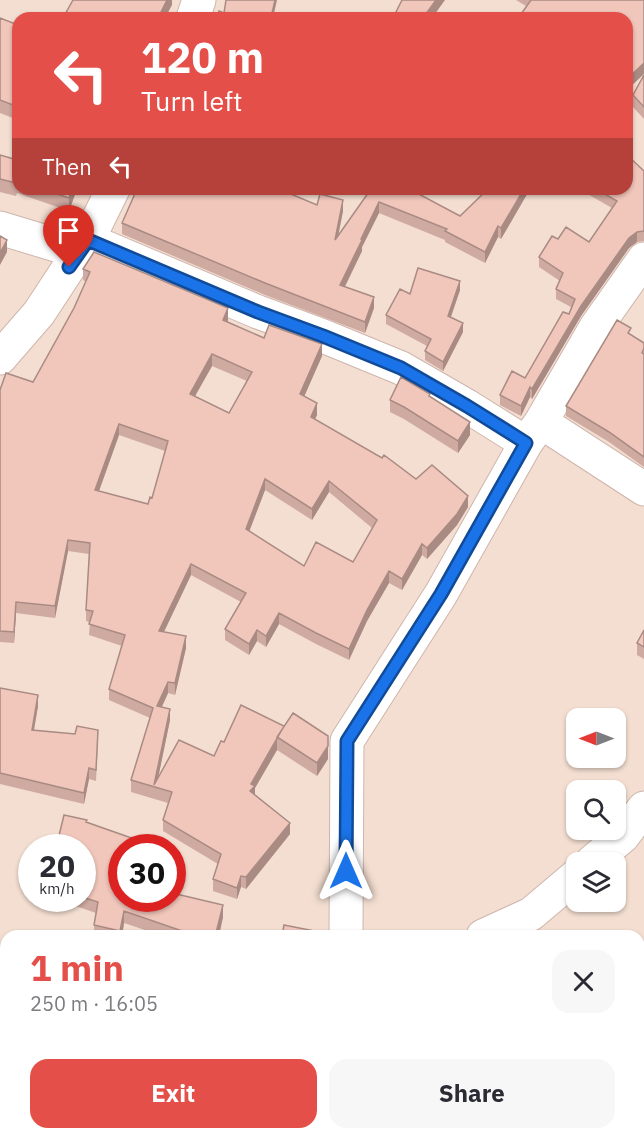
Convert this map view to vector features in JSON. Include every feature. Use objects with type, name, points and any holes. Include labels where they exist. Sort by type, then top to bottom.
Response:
[{"type":"street","points":[[0,358],[39,313],[84,246],[110,195]]},
{"type":"street","points":[[0,228],[84,246],[323,336],[401,368],[467,406],[534,433],[644,489]]},
{"type":"street","points":[[346,930],[347,741],[441,594],[596,327],[644,259]]},
{"type":"street","points":[[604,852],[623,836],[644,808]]},
{"type":"street","points":[[496,930],[531,914],[566,884]]},
{"type":"shaded area","points":[[0,0],[644,0],[644,930],[0,930]]},
{"type":"building","points":[[73,0],[167,0],[161,12],[66,12]]},
{"type":"building","points":[[226,0],[275,0],[272,12],[224,12]]},
{"type":"building","points":[[402,0],[436,0],[427,12],[396,12]]},
{"type":"building","points":[[531,0],[644,0],[644,63],[633,73],[633,12],[523,12]]},
{"type":"building","points":[[0,18],[12,23],[12,105],[0,100]]},
{"type":"building","points":[[644,75],[644,107],[633,95]]},
{"type":"building","points":[[0,155],[12,158],[12,182],[0,179]]},
{"type":"building","points":[[633,161],[644,171],[644,231],[637,232],[629,238],[581,306],[532,389],[530,387],[521,406],[500,395],[512,371],[525,378],[563,312],[569,314],[575,299],[556,289],[563,273],[539,257],[552,236],[558,239],[566,227],[589,242],[617,201],[606,195],[633,195]]},
{"type":"building","points":[[134,195],[293,195],[317,205],[320,195],[324,195],[343,200],[335,240],[367,195],[421,195],[460,216],[482,195],[520,195],[501,228],[498,226],[485,252],[445,231],[447,229],[379,202],[340,285],[374,297],[365,322],[122,223]]},
{"type":"building","points":[[0,236],[7,240],[0,253]]},
{"type":"building","points":[[94,252],[228,308],[223,320],[264,338],[269,325],[322,344],[300,394],[317,403],[311,417],[382,458],[384,455],[416,479],[432,465],[468,496],[457,514],[427,548],[422,544],[402,579],[389,571],[349,649],[279,613],[266,636],[257,630],[249,644],[225,629],[246,593],[191,564],[159,631],[186,636],[175,683],[168,682],[157,706],[170,709],[154,785],[179,740],[214,756],[221,741],[224,742],[241,705],[284,726],[251,784],[255,786],[250,791],[290,823],[246,877],[241,876],[237,888],[213,879],[221,854],[163,820],[172,792],[131,780],[153,708],[109,689],[125,635],[89,624],[93,611],[86,610],[90,543],[68,540],[55,606],[16,602],[14,632],[0,631],[0,390],[6,373],[33,382],[74,308],[90,272],[83,269]],"holes":[[[212,354],[252,372],[229,413],[190,394]],[[119,424],[168,441],[152,498],[150,497],[148,504],[95,490]],[[265,479],[312,509],[329,481],[377,520],[353,562],[316,542],[304,566],[246,529]]]},
{"type":"building","points":[[418,268],[460,281],[448,316],[463,323],[443,362],[425,351],[431,339],[386,315],[400,289],[410,294]]},
{"type":"building","points":[[617,320],[631,328],[628,333],[644,343],[642,353],[644,354],[644,457],[566,406]]},
{"type":"building","points":[[401,377],[470,422],[458,441],[390,400]]},
{"type":"building","points":[[644,630],[644,647],[637,643]]},
{"type":"building","points":[[0,688],[38,695],[32,730],[75,734],[77,726],[98,730],[96,770],[89,768],[84,793],[0,773]]},
{"type":"building","points":[[293,713],[328,736],[328,746],[317,763],[277,737]]},
{"type":"building","points":[[64,815],[87,820],[86,822],[120,834],[108,834],[108,912],[124,912],[120,930],[94,925],[98,902],[96,901],[96,834],[59,834]]},
{"type":"building","points":[[186,896],[223,905],[217,930],[179,930],[127,912],[186,912]]},
{"type":"building","points":[[284,925],[310,930],[283,930]]},
{"type":"route","points":[[69,267],[88,240],[258,312],[401,368],[526,443],[441,594],[347,741],[346,871]]}]
